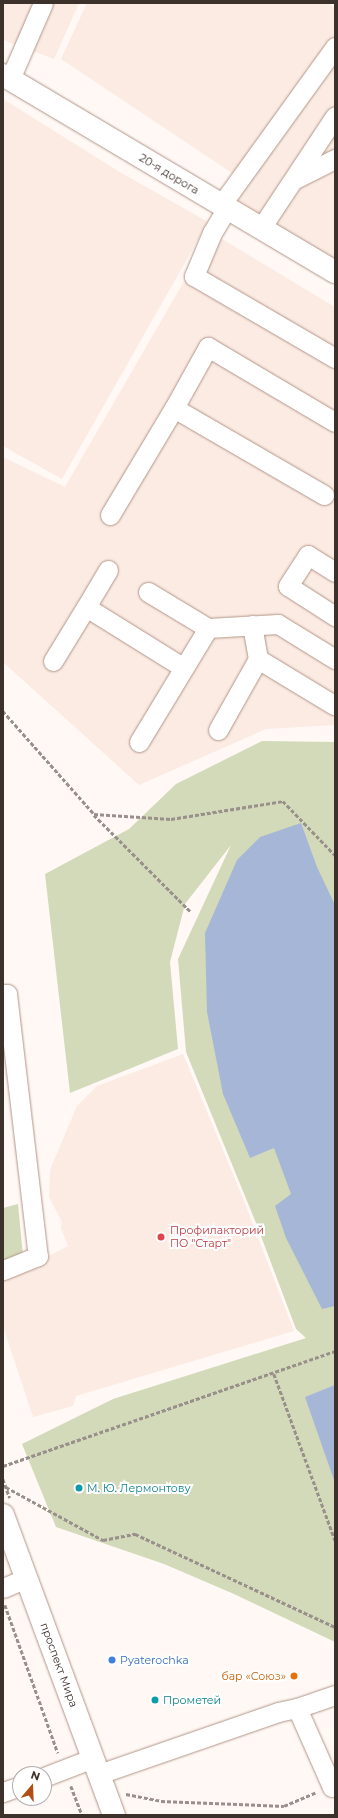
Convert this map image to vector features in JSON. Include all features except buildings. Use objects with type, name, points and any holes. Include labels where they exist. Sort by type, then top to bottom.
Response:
[{"type":"main road","name":"20-я дорога","points":[[7,77],[335,272]]},
{"type":"main road","name":"проспект Мира","points":[[3,1515],[114,1815]]},
{"type":"lane","points":[[7,77],[43,3]]},
{"type":"lane","points":[[335,46],[224,207],[194,276],[335,358]]},
{"type":"lane","points":[[261,228],[335,116]]},
{"type":"lane","points":[[294,180],[335,159]]},
{"type":"lane","points":[[110,515],[174,408],[208,347],[335,422]]},
{"type":"lane","points":[[174,408],[324,495]]},
{"type":"lane","points":[[335,572],[308,555],[288,586],[335,616]]},
{"type":"lane","points":[[52,661],[108,570]]},
{"type":"lane","points":[[148,592],[208,628],[278,624],[335,659]]},
{"type":"lane","points":[[86,607],[184,668]]},
{"type":"lane","points":[[218,730],[258,659],[252,625]]},
{"type":"lane","points":[[139,742],[208,628]]},
{"type":"lane","points":[[258,659],[334,705]]},
{"type":"lane","points":[[3,994],[7,994],[38,1256],[3,1270]]},
{"type":"lane","points":[[3,1588],[27,1578]]},
{"type":"lane","points":[[52,1773],[64,1769],[96,1766],[278,1712],[297,1708],[335,1695]]},
{"type":"lane","points":[[297,1708],[334,1786]]},
{"type":"path","points":[[3,711],[94,814],[191,912]]},
{"type":"path","points":[[94,814],[171,820],[283,801],[335,855]]},
{"type":"path","points":[[3,1466],[335,1351]]},
{"type":"path","points":[[274,1373],[335,1540]]},
{"type":"path","points":[[6,1487],[103,1540],[135,1534],[335,1627]]},
{"type":"path","points":[[3,1601],[82,1815]]},
{"type":"path","points":[[126,1794],[161,1801],[284,1806],[334,1786]]},
{"type":"shaded area","points":[[3,3],[79,3],[54,59],[3,40]]},
{"type":"shaded area","points":[[87,3],[328,3],[335,8],[335,38],[235,175],[61,59]]},
{"type":"shaded area","points":[[335,45],[335,265],[236,203]]},
{"type":"shaded area","points":[[3,99],[118,171],[208,222],[62,479],[3,446]]},
{"type":"shaded area","points":[[212,233],[335,307],[335,725],[266,729],[139,785],[3,662],[3,457],[65,487]]},
{"type":"shaded area","name":"Профилакторий ПО \"Старт\"","points":[[183,1054],[242,1196],[294,1331],[76,1396],[73,1406],[33,1417],[3,1326],[3,1280],[68,1246],[61,1228],[62,1222],[49,1197],[50,1170],[77,1106],[97,1086]]},
{"type":"green space","points":[[262,741],[335,742],[335,1642],[234,1594],[164,1564],[56,1527],[22,1444],[113,1399],[306,1338],[296,1329],[256,1223],[186,1052],[178,959],[231,845],[185,904],[170,962],[178,1049],[70,1093],[45,874],[129,829],[176,784]]},
{"type":"green space","points":[[18,1204],[23,1256],[3,1261],[3,1208]]},
{"type":"water","points":[[301,823],[317,867],[335,905],[335,1306],[322,1309],[286,1238],[275,1206],[291,1194],[274,1148],[250,1158],[223,1094],[207,1012],[205,933],[237,860],[260,837]]},
{"type":"water","points":[[335,1385],[335,1483],[305,1397]]},
{"type":"place","name":"Профилакторий ПО \"Старт\"","points":[[161,1237]]},
{"type":"place","name":"М. Ю. Лермонтову","points":[[79,1488]]},
{"type":"place","name":"Pyaterochka","points":[[112,1660]]},
{"type":"place","name":"бар «Союз»","points":[[294,1676]]},
{"type":"place","name":"Прометей","points":[[155,1700]]}]
